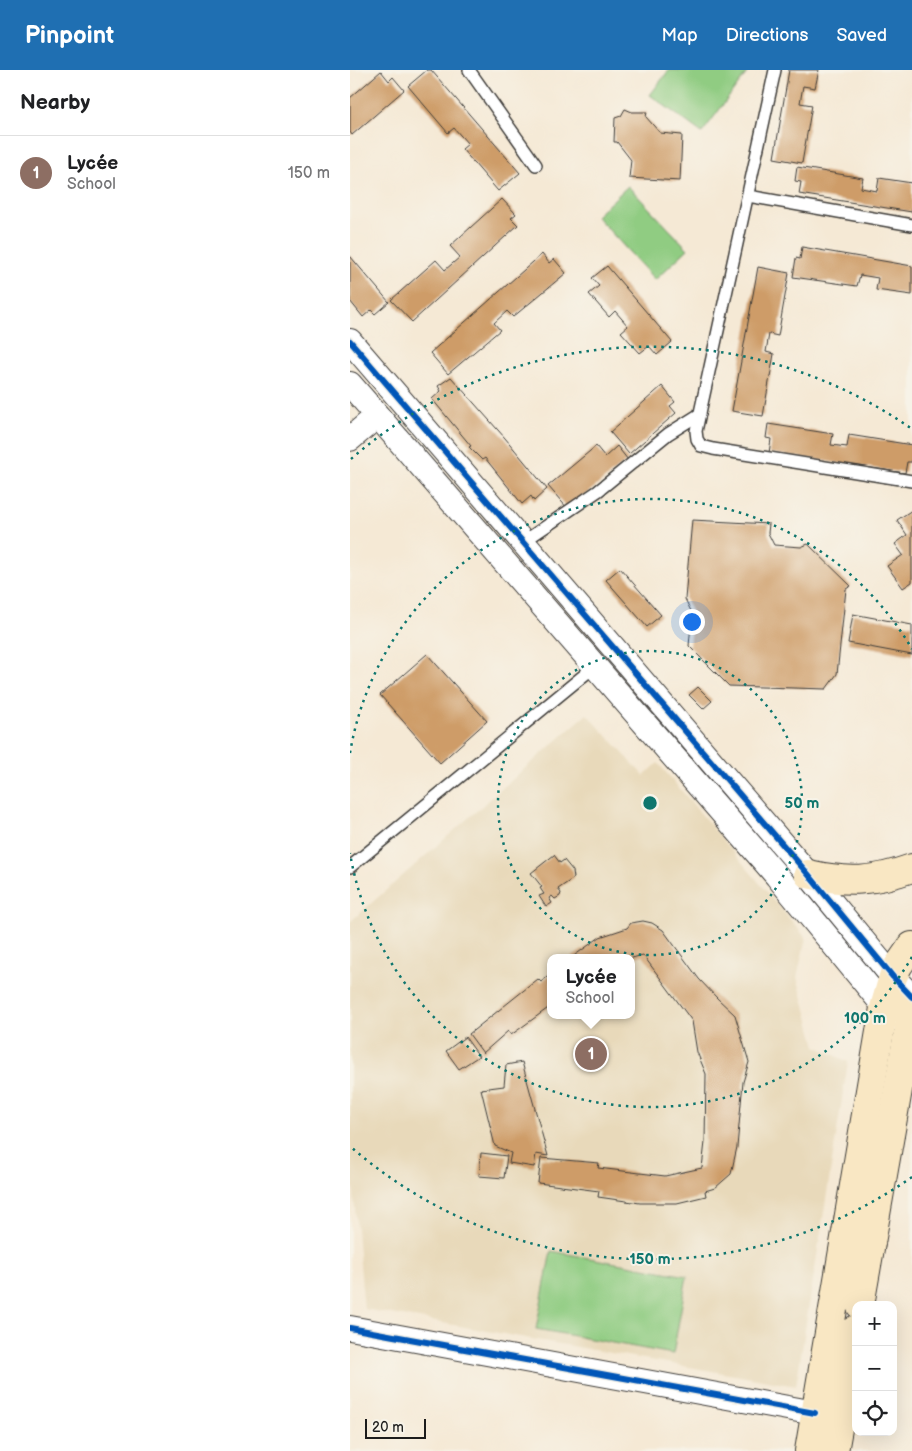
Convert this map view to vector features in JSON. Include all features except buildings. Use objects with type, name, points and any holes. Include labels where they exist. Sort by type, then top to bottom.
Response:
[{"type":"main road","points":[[808,874],[834,880],[860,880],[886,877],[912,868]]},
{"type":"main road","points":[[809,1451],[884,1008],[898,966],[912,946]]},
{"type":"main road","points":[[861,1301],[910,1035],[912,1004]]},
{"type":"main road","points":[[834,1451],[853,1346]]},
{"type":"street","points":[[350,341],[808,874],[893,978],[912,997]]},
{"type":"street","points":[[350,384],[776,876],[884,1008],[910,1035]]},
{"type":"street","points":[[350,439],[377,416]]},
{"type":"street","points":[[350,1328],[815,1413]]},
{"type":"lane","points":[[469,70],[536,164]]},
{"type":"lane","points":[[775,70],[696,431],[697,439],[701,446],[713,449],[912,481]]},
{"type":"lane","points":[[748,196],[912,225]]},
{"type":"lane","points":[[523,542],[598,491],[668,434],[700,414]]},
{"type":"lane","points":[[350,867],[594,667]]},
{"type":"shaded area","points":[[587,714],[644,776],[658,763],[806,938],[797,977],[816,1046],[848,1062],[796,1386],[364,1309],[350,1151],[350,922]]},
{"type":"green space","points":[[669,70],[749,70],[702,133],[650,95]]},
{"type":"green space","points":[[628,186],[688,249],[655,280],[596,216]]},
{"type":"green space","points":[[551,1251],[687,1276],[673,1354],[536,1329]]},
{"type":"cycle path","points":[[350,341],[912,997]]},
{"type":"cycle path","points":[[350,1328],[815,1413]]},
{"type":"place","name":"Lycée","points":[[591,1054]]}]
